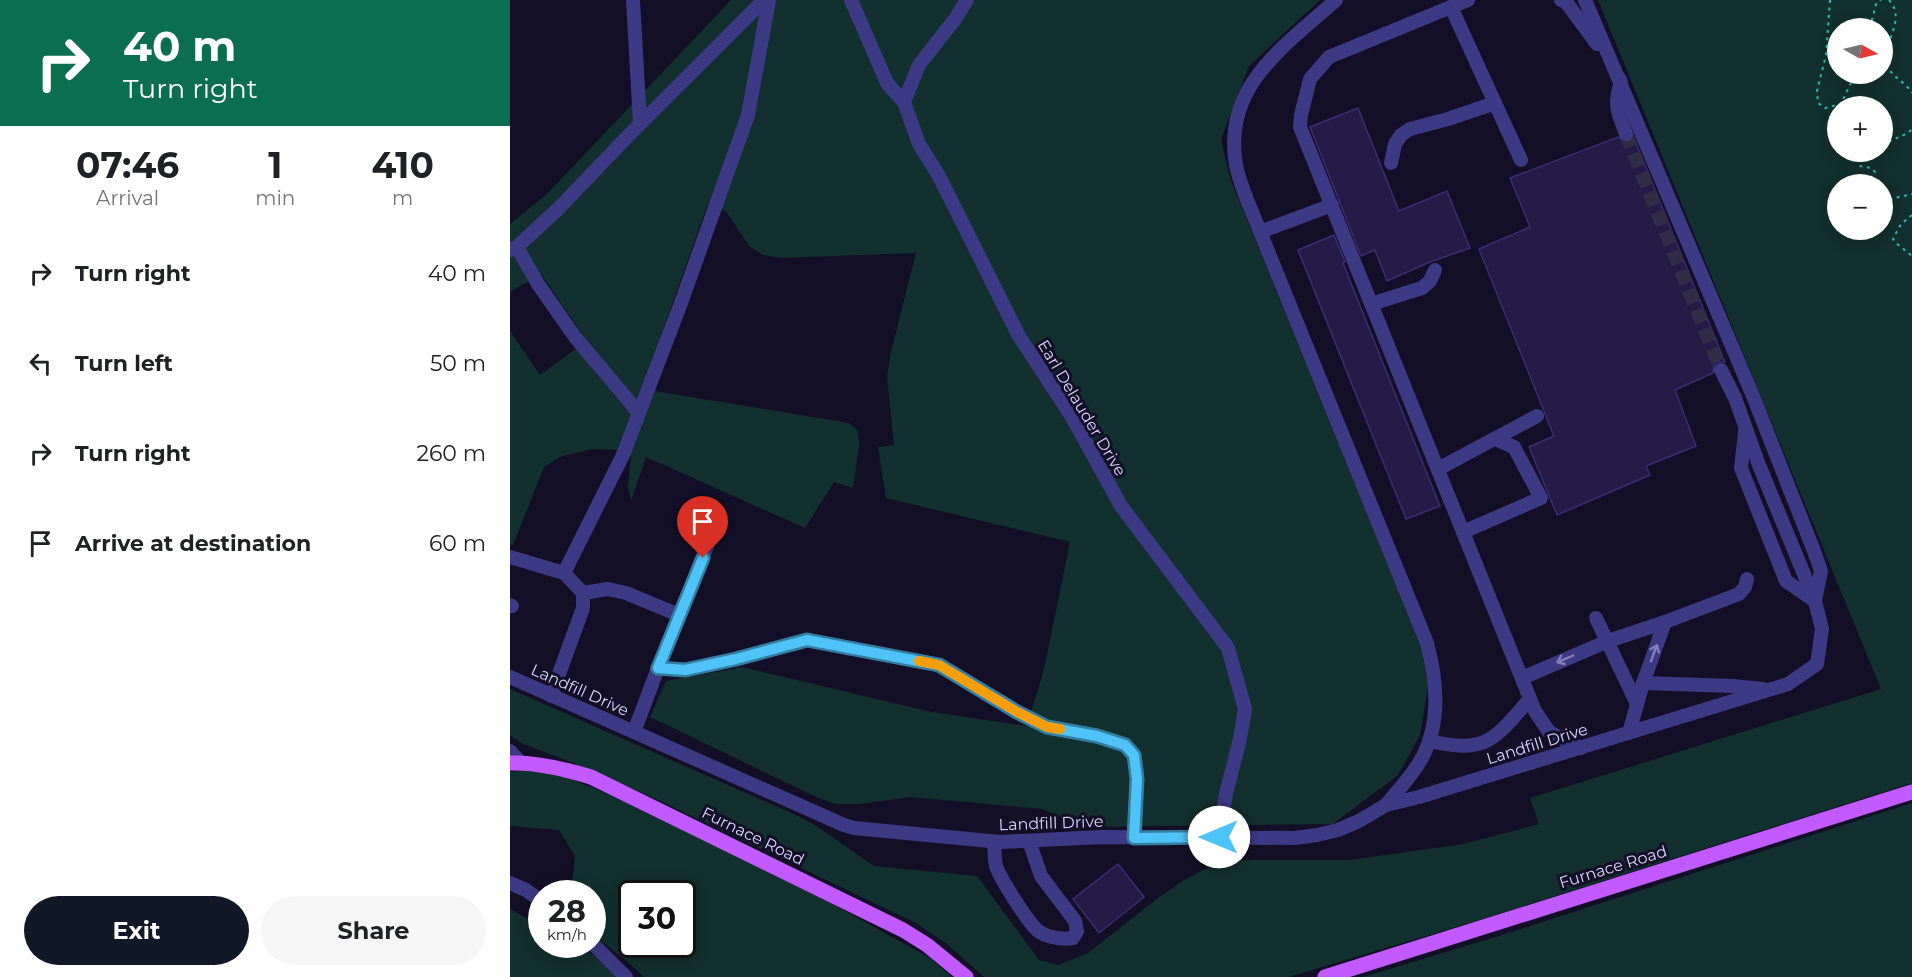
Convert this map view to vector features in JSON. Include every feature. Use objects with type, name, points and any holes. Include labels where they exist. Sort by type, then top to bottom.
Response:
[{"type":"main road","name":"Furnace Road","points":[[516,763],[567,769],[591,777],[903,930],[927,945],[966,977]]},
{"type":"main road","name":"Furnace Road","points":[[1325,977],[1912,792]]},
{"type":"street","points":[[633,0],[640,123]]},
{"type":"street","points":[[639,413],[575,337],[514,249],[559,208],[640,123],[764,0]]},
{"type":"street","points":[[564,573],[622,455],[681,303],[748,115],[769,0]]},
{"type":"street","name":"Earl Delauder Drive","points":[[851,0],[887,83],[904,102],[919,144],[939,176],[1019,336],[1072,417],[1121,506],[1227,648],[1245,709],[1219,837]]},
{"type":"street","points":[[904,102],[919,65],[967,0]]},
{"type":"street","points":[[1336,0],[1264,66],[1243,98],[1235,129],[1234,149],[1236,165],[1260,232],[1427,643],[1435,680],[1436,705],[1430,741],[1422,758],[1386,805]]},
{"type":"street","points":[[1468,0],[1329,57],[1310,80],[1300,127],[1535,711],[1549,732],[1581,748]]},
{"type":"street","points":[[1561,0],[1566,2],[1590,32],[1621,82]]},
{"type":"street","points":[[1586,0],[1753,396],[1814,551],[1821,571],[1815,601]]},
{"type":"street","points":[[1451,7],[1521,160]]},
{"type":"street","points":[[1621,82],[1616,96],[1616,107],[1626,134]]},
{"type":"street","points":[[1391,163],[1395,144],[1410,129],[1495,103]]},
{"type":"street","points":[[1260,232],[1332,205]]},
{"type":"street","points":[[1371,304],[1422,288],[1430,280],[1435,270]]},
{"type":"street","points":[[1721,370],[1735,398],[1815,601]]},
{"type":"street","points":[[1438,470],[1537,416]]},
{"type":"street","points":[[1745,426],[1741,468],[1786,581],[1815,601]]},
{"type":"street","points":[[1463,532],[1541,498],[1514,447],[1495,439]]},
{"type":"street","points":[[634,732],[710,539]]},
{"type":"street","points":[[510,556],[564,573],[583,592],[583,608],[551,696]]},
{"type":"street","points":[[1522,678],[1608,641],[1739,594],[1747,579]]},
{"type":"street","points":[[583,592],[608,589],[627,593],[679,615]]},
{"type":"street","name":"Landfill Drive","points":[[510,677],[844,825],[994,842],[1134,838],[1295,838],[1317,836],[1338,830],[1386,805],[1629,734],[1788,684],[1816,664],[1822,629],[1815,601]]},
{"type":"street","points":[[1596,618],[1637,704]]},
{"type":"street","points":[[1629,734],[1643,683],[1665,622]]},
{"type":"street","points":[[658,668],[685,670],[807,640],[939,665],[1017,712],[1047,727],[1097,736],[1125,745],[1134,755],[1137,779],[1134,838]]},
{"type":"street","points":[[1643,683],[1733,686],[1768,690]]},
{"type":"street","points":[[1430,741],[1453,747],[1466,747],[1486,742],[1502,730],[1530,699]]},
{"type":"street","points":[[510,751],[516,763]]},
{"type":"street","points":[[994,842],[996,866],[1012,897],[1037,931],[1058,938],[1073,938],[1077,931],[1075,921],[1041,876],[1029,841]]},
{"type":"street","points":[[510,883],[528,892]]},
{"type":"street","points":[[606,957],[626,977]]},
{"type":"path","points":[[1829,18],[1830,0]]},
{"type":"path","points":[[1872,18],[1875,4],[1881,0]]},
{"type":"path","points":[[1889,0],[1895,7],[1896,18],[1886,59],[1889,71],[1905,83],[1912,93]]},
{"type":"path","points":[[1827,41],[1817,91],[1818,103],[1825,108],[1841,104],[1850,84]]},
{"type":"path","points":[[1893,140],[1912,129]]},
{"type":"path","points":[[1858,162],[1859,166],[1872,168],[1875,172],[1873,174]]},
{"type":"path","points":[[1893,198],[1912,194]]},
{"type":"path","points":[[1912,215],[1901,224],[1893,238],[1912,256]]},
{"type":"green space","points":[[731,0],[1320,0],[1249,66],[1221,139],[1230,178],[1431,669],[1420,735],[1398,775],[1333,824],[1085,827],[1042,809],[910,797],[861,804],[835,804],[650,717],[666,681],[742,667],[932,712],[1027,726],[1044,669],[1070,542],[886,498],[878,447],[894,445],[887,376],[916,253],[782,258],[763,255],[749,246],[726,211],[707,206],[642,389],[849,423],[858,431],[859,446],[853,488],[834,482],[805,528],[646,457],[631,501],[628,487],[631,457],[616,450],[592,449],[560,457],[544,467],[513,545],[510,544],[510,331],[540,375],[587,341],[541,274],[510,292],[510,224],[547,194]]},
{"type":"green space","points":[[1598,0],[1912,0],[1912,783],[1476,921],[1289,977],[984,977],[947,944],[916,923],[656,799],[521,743],[510,735],[510,689],[796,815],[818,827],[874,866],[977,876],[1039,960],[1058,965],[1088,953],[1158,898],[1207,868],[1230,860],[1349,860],[1463,844],[1539,824],[1530,798],[1881,689]]},
{"type":"green space","points":[[524,770],[565,777],[604,792],[784,877],[930,958],[952,977],[644,977],[623,958],[696,958],[696,880],[618,880],[618,954],[606,945],[606,880],[573,880],[575,856],[559,830],[510,826],[510,772]]},
{"type":"green space","points":[[1912,803],[1912,977],[1363,977],[1499,936]]},
{"type":"green space","points":[[510,909],[528,919],[528,958],[597,958],[617,977],[510,977]]},
{"type":"building","points":[[1358,108],[1399,211],[1447,191],[1470,248],[1387,281],[1375,250],[1361,256],[1310,127]]},
{"type":"building","points":[[1618,137],[1625,143],[1634,138],[1725,362],[1718,362],[1714,365],[1713,373],[1675,390],[1696,446],[1646,466],[1650,475],[1557,515],[1529,447],[1554,436],[1479,249],[1530,227],[1510,178]]},
{"type":"building","points":[[1334,235],[1345,262],[1343,263],[1440,506],[1406,519],[1298,250]]},
{"type":"building","points":[[1118,864],[1144,897],[1099,933],[1073,899]]},
{"type":"tunnel","points":[[1626,134],[1721,370]]},
{"type":"slow traffic","points":[[919,661],[939,665],[1017,712],[1047,727],[1060,729]]},
{"type":"route","points":[[703,558],[658,668],[685,670],[807,640],[939,665],[1017,712],[1047,727],[1097,736],[1125,745],[1134,755],[1137,779],[1134,838],[1219,837]]}]
